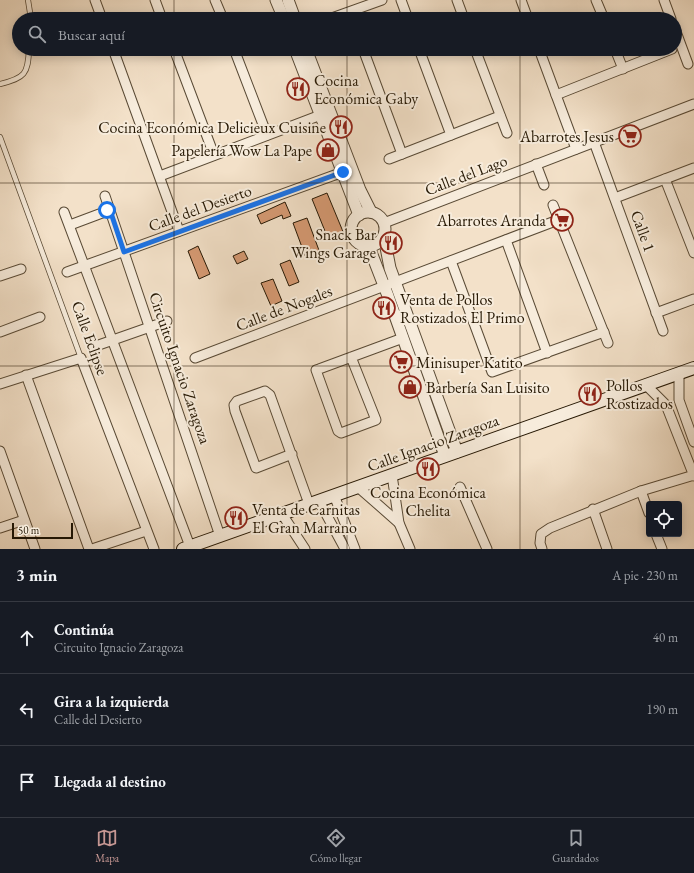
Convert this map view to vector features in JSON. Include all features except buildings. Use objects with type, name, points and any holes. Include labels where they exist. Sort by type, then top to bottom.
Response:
[{"type":"main road","name":"Calle Ignacio Zaragoza","points":[[188,548],[694,368]]},
{"type":"street","points":[[95,0],[99,12]]},
{"type":"street","points":[[155,0],[159,12]]},
{"type":"street","points":[[216,0],[220,12]]},
{"type":"street","points":[[276,0],[281,12]]},
{"type":"street","points":[[288,0],[292,12]]},
{"type":"street","points":[[356,12],[382,0]]},
{"type":"street","points":[[401,0],[405,12]]},
{"type":"street","points":[[457,0],[461,12]]},
{"type":"street","points":[[521,0],[525,12]]},
{"type":"street","points":[[596,0],[601,12]]},
{"type":"street","points":[[664,0],[668,12]]},
{"type":"street","points":[[682,53],[688,64]]},
{"type":"street","points":[[116,56],[179,231]]},
{"type":"street","points":[[177,56],[214,155]]},
{"type":"street","points":[[237,56],[267,135]]},
{"type":"street","points":[[298,56],[371,212]]},
{"type":"street","points":[[308,56],[324,113],[359,215]]},
{"type":"street","points":[[366,56],[402,154]]},
{"type":"street","points":[[422,56],[451,135]]},
{"type":"street","points":[[478,56],[507,133]]},
{"type":"street","points":[[542,56],[576,149]]},
{"type":"street","points":[[618,56],[623,69]]},
{"type":"street","points":[[556,95],[655,56]]},
{"type":"street","name":"Calle del Lago","points":[[384,222],[694,104]]},
{"type":"street","points":[[160,176],[324,113]]},
{"type":"street","points":[[389,159],[500,116]]},
{"type":"street","name":"Calle 1","points":[[594,142],[663,331]]},
{"type":"street","points":[[536,164],[544,185]]},
{"type":"street","points":[[615,198],[694,168]]},
{"type":"street","name":"Calle del Desierto","points":[[67,272],[343,172]]},
{"type":"street","points":[[665,179],[694,253]]},
{"type":"street","name":"Circuito Ignacio Zaragoza","points":[[105,196],[220,536]]},
{"type":"street","points":[[553,205],[608,343]]},
{"type":"street","points":[[70,225],[110,210]]},
{"type":"street","points":[[64,212],[188,548]]},
{"type":"street","points":[[384,237],[375,245],[369,247],[363,246],[353,238],[352,225],[359,215],[371,212],[377,214],[384,222],[386,231],[384,237],[390,268],[390,284],[403,338],[424,399],[451,454]]},
{"type":"street","name":"Calle de Nogales","points":[[195,358],[558,220]]},
{"type":"street","points":[[506,240],[546,353]]},
{"type":"street","points":[[369,247],[390,284],[436,396],[451,454]]},
{"type":"street","points":[[451,261],[492,372],[604,332]]},
{"type":"street","points":[[0,276],[21,269]]},
{"type":"street","points":[[656,313],[694,299]]},
{"type":"street","points":[[0,332],[40,317]]},
{"type":"street","points":[[93,347],[167,321]]},
{"type":"street","points":[[350,357],[376,420],[341,434],[338,430],[316,370],[350,357],[403,338]]},
{"type":"street","points":[[0,384],[81,358]]},
{"type":"street","name":"Calle Eclipse","points":[[81,358],[154,549]]},
{"type":"street","points":[[679,373],[679,400],[694,442]]},
{"type":"street","points":[[26,376],[91,549],[146,531]]},
{"type":"street","points":[[542,549],[540,543],[541,534],[550,528],[593,509],[642,491],[694,476],[666,405],[646,385]]},
{"type":"street","points":[[292,454],[256,468],[234,405],[237,402],[267,392],[292,454],[314,502],[338,536],[345,549]]},
{"type":"street","points":[[424,399],[436,396]]},
{"type":"street","points":[[666,405],[679,400]]},
{"type":"street","points":[[0,451],[35,549]]},
{"type":"street","points":[[392,475],[398,523],[410,549]]},
{"type":"street","points":[[358,487],[398,523]]},
{"type":"street","points":[[460,487],[487,549]]},
{"type":"street","points":[[642,491],[646,503]]},
{"type":"street","points":[[334,495],[347,532],[355,549]]},
{"type":"street","points":[[593,509],[608,549]]},
{"type":"street","points":[[282,514],[305,549]]},
{"type":"street","points":[[0,528],[24,520]]},
{"type":"street","points":[[338,536],[347,532]]},
{"type":"street","points":[[657,537],[662,549]]},
{"type":"lane","points":[[28,0],[30,12]]},
{"type":"lane","points":[[0,84],[11,81],[26,71],[28,68],[29,56]]},
{"type":"lane","name":"Calle Eclipse","points":[[0,138],[3,153],[81,358]]},
{"type":"place","name":"Cocina Económica Gaby","points":[[298,89]]},
{"type":"place","name":"Cocina Económica Delicieux Cuisine","points":[[341,127]]},
{"type":"place","name":"Abarrotes Jesus","points":[[630,136]]},
{"type":"place","name":"Papelería Wow La Pape","points":[[328,150]]},
{"type":"place","name":"Abarrotes Aranda","points":[[562,220]]},
{"type":"place","name":"Snack Bar Wings Garage","points":[[391,243]]},
{"type":"place","name":"Venta de Pollos Rostizados El Primo","points":[[384,308]]},
{"type":"place","name":"Minisuper Katito","points":[[401,362]]},
{"type":"place","name":"Barbería San Luisito","points":[[410,387]]},
{"type":"place","name":"Pollos Rostizados","points":[[590,394]]},
{"type":"place","name":"Cocina Económica Chelita","points":[[428,469]]},
{"type":"place","name":"Venta de Carnitas El Gran Marrano","points":[[236,518]]},
{"type":"route","points":[[107,210],[110,210],[124,252],[343,172]]}]
